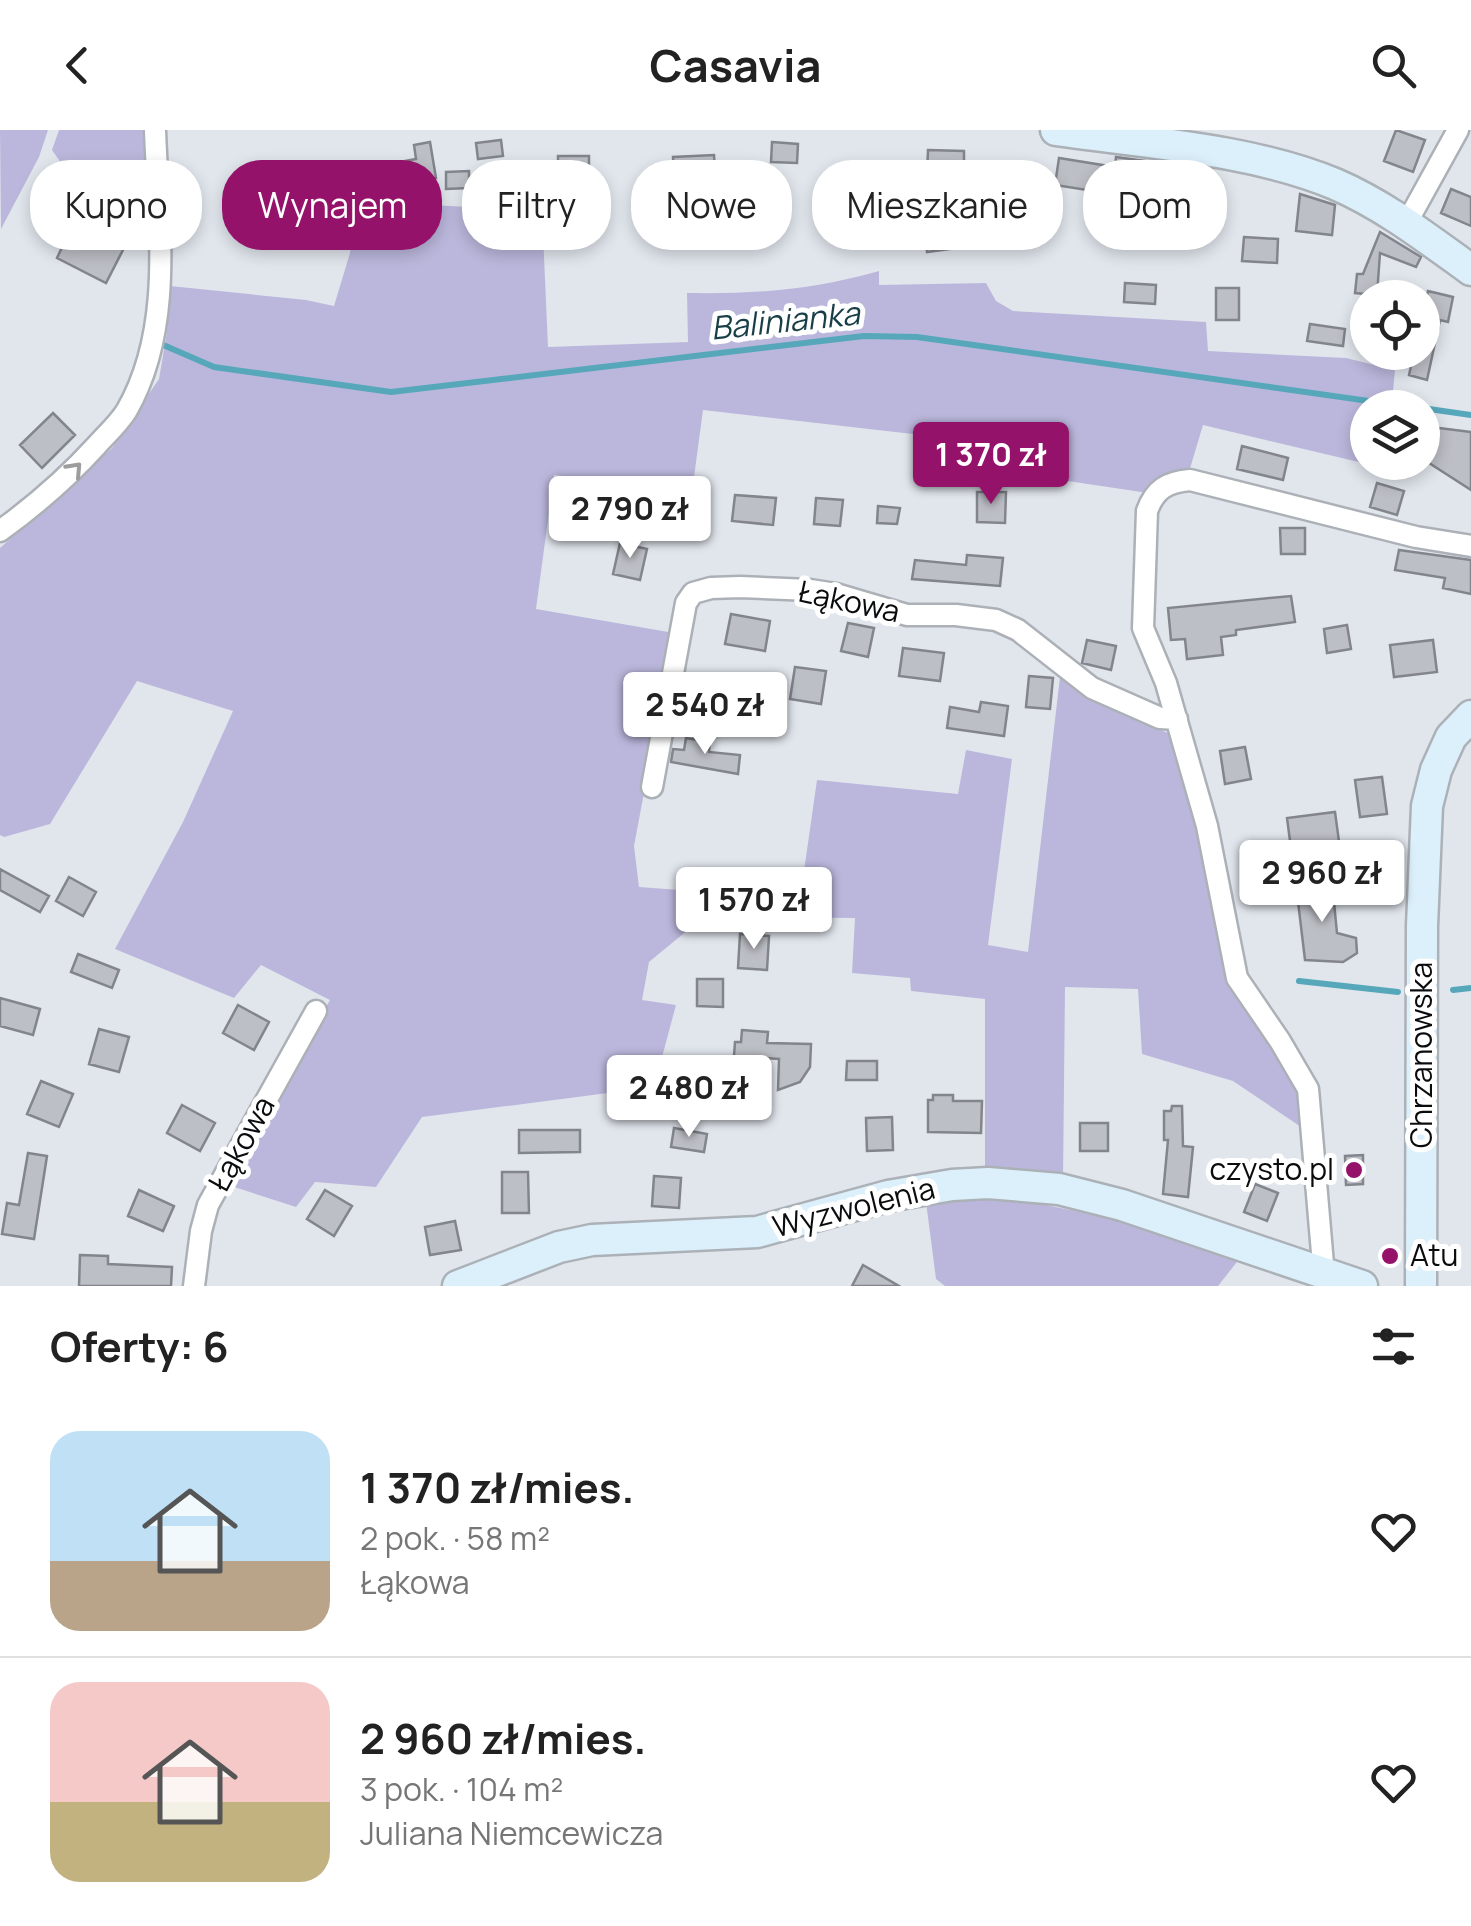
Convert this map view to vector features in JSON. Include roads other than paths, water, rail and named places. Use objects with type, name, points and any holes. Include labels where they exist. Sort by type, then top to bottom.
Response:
[{"type":"street","points":[[0,532],[54,490],[127,410],[151,339],[160,259],[155,130]]},
{"type":"street","points":[[1056,130],[1147,136],[1292,168],[1337,185],[1406,224],[1471,270]]},
{"type":"street","points":[[1406,224],[1458,130]]},
{"type":"street","points":[[1324,1276],[1308,1089],[1237,978],[1207,826],[1178,719],[1143,628],[1147,510],[1152,495],[1165,486],[1190,480],[1416,537],[1471,546]]},
{"type":"street","name":"Łąkowa","points":[[652,788],[686,603],[693,592],[711,588],[810,590],[907,615],[996,620],[1018,630],[1092,688],[1160,718],[1178,719]]},
{"type":"street","name":"Chrzanowska","points":[[1421,1286],[1422,944],[1427,806],[1436,770],[1451,737],[1471,716]]},
{"type":"street","name":"Łąkowa","points":[[194,1286],[208,1206],[316,1010]]},
{"type":"street","name":"Wyzwolenia","points":[[458,1286],[559,1246],[592,1240],[756,1232],[888,1196],[988,1183],[1059,1189],[1122,1205],[1362,1286]]},
{"type":"waterway","name":"Balinianka","points":[[161,344],[214,367],[391,392],[864,336],[917,337],[1350,398]]},
{"type":"waterway","name":"Balinianka","points":[[1440,411],[1471,415]]},
{"type":"waterway","points":[[1299,981],[1398,992]]},
{"type":"waterway","points":[[1453,990],[1471,988]]},
{"type":"place","name":"czysto.pl","points":[[1354,1170]]},
{"type":"place","name":"Atu","points":[[1390,1256]]}]
